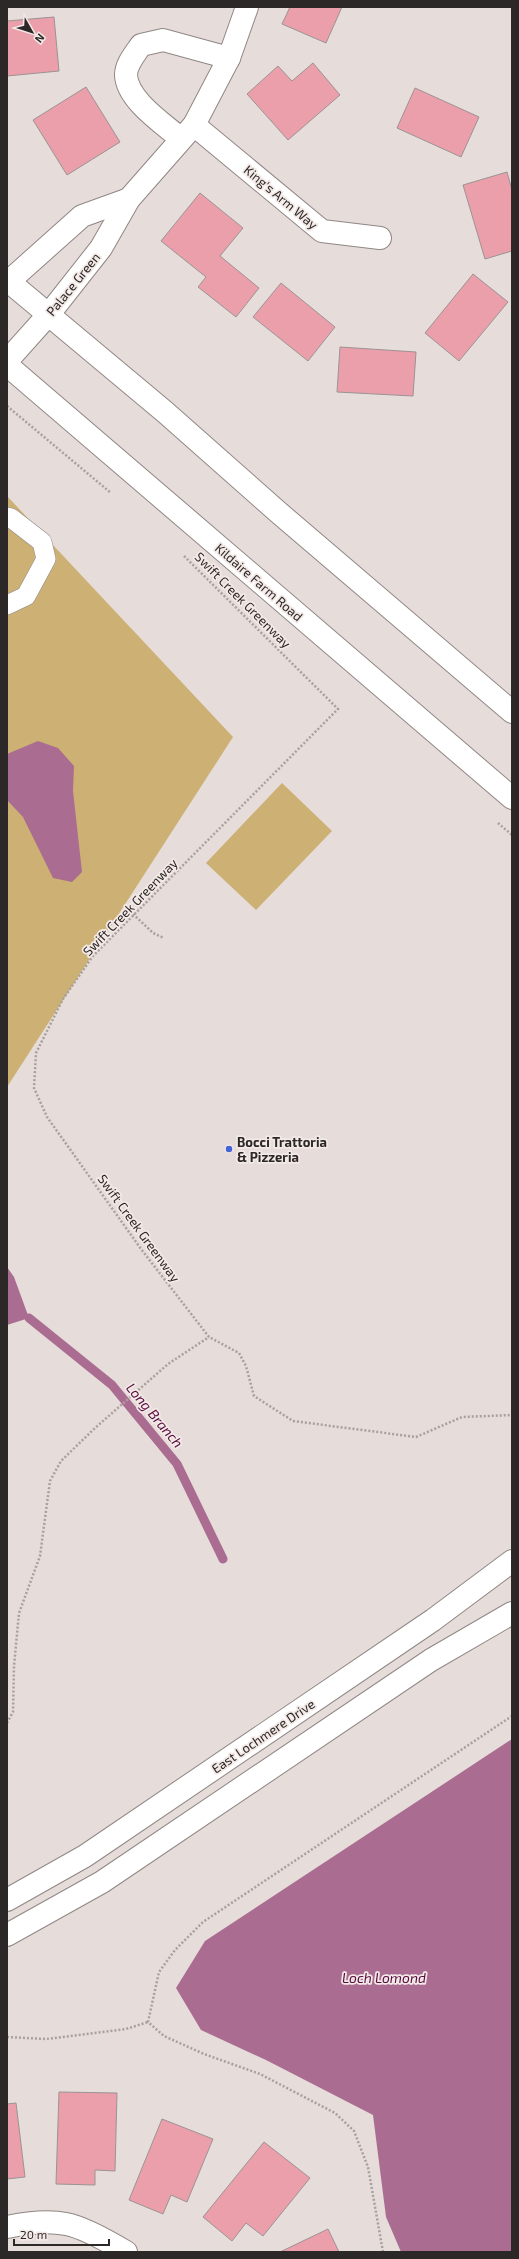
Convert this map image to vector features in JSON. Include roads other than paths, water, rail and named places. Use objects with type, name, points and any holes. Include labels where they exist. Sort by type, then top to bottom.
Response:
[{"type":"street","name":"Palace Green","points":[[7,361],[49,314],[101,248],[128,199],[188,132],[229,58],[247,7]]},
{"type":"street","points":[[188,132],[132,95],[126,75],[130,60],[141,45],[163,40],[229,58]]},
{"type":"street","name":"King's Arm Way","points":[[188,132],[322,231],[380,238]]},
{"type":"street","name":"Palace Green","points":[[7,281],[82,216],[128,199]]},
{"type":"street","points":[[7,281],[49,314],[512,712]]},
{"type":"street","name":"Kildaire Farm Road","points":[[7,365],[512,798]]},
{"type":"street","name":"East Lochmere Drive","points":[[7,1900],[85,1856],[433,1620],[512,1561]]},
{"type":"street","points":[[7,1935],[102,1882],[432,1660],[512,1613]]},
{"type":"street","points":[[7,2227],[28,2223],[66,2224],[113,2244],[126,2252]]},
{"type":"lane","points":[[7,517],[11,518],[42,542],[46,559],[26,596],[7,605]]},
{"type":"water","points":[[38,741],[58,748],[74,766],[73,791],[82,872],[72,882],[53,878],[23,817],[7,800],[7,754]]},
{"type":"water","points":[[7,1267],[14,1277],[29,1318],[7,1325]]},
{"type":"water","name":"Loch Lomond","points":[[512,1739],[512,2252],[401,2252],[386,2217],[373,2115],[266,2060],[201,2030],[176,1988],[205,1941]]},
{"type":"waterway","name":"Long Branch","points":[[29,1318],[112,1385],[177,1464],[223,1559]]},
{"type":"place","name":"Bocci Trattoria & Pizzeria","points":[[229,1149]]}]
